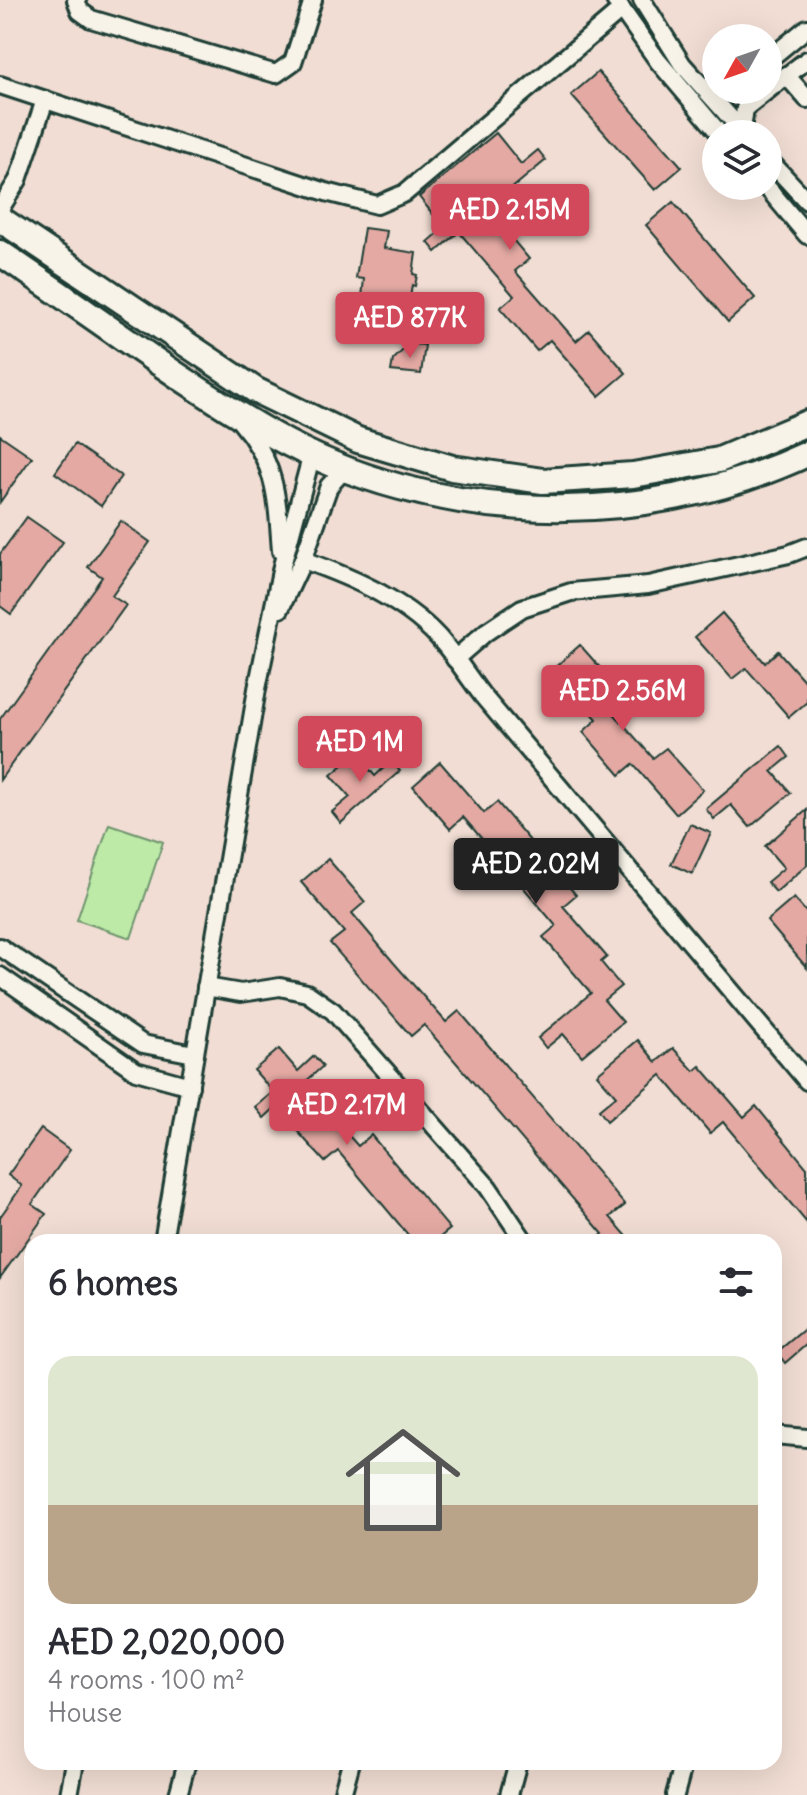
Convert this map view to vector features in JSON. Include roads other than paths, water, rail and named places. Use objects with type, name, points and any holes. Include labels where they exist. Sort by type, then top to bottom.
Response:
[{"type":"main road","points":[[0,219],[255,390],[358,440],[452,468],[543,481],[633,475],[719,460],[807,423]]},
{"type":"main road","points":[[0,253],[272,435],[352,472],[434,495],[519,507],[579,508],[656,501],[739,482],[807,454]]},
{"type":"street","points":[[76,0],[80,11],[91,19],[276,74],[293,62],[313,0]]},
{"type":"street","points":[[648,2],[682,64],[702,86]]},
{"type":"street","points":[[0,85],[326,192],[377,205],[405,193],[618,5],[658,61],[708,120]]},
{"type":"street","points":[[782,49],[807,28]]},
{"type":"street","points":[[782,78],[807,60]]},
{"type":"street","points":[[786,75],[807,99]]},
{"type":"street","points":[[0,209],[18,180],[45,100]]},
{"type":"street","points":[[719,104],[733,120]]},
{"type":"street","points":[[782,174],[807,201]]},
{"type":"street","points":[[778,200],[807,235]]},
{"type":"street","points":[[215,399],[240,421],[266,456],[277,495],[282,566]]},
{"type":"street","points":[[775,438],[807,409]]},
{"type":"street","points":[[164,1234],[282,566],[312,454]]},
{"type":"street","points":[[270,632],[303,560],[329,486],[340,474],[352,472]]},
{"type":"street","points":[[455,659],[486,632],[522,608],[571,592],[648,585],[789,554],[807,547]]},
{"type":"street","points":[[303,560],[356,578],[392,599],[443,643],[482,695],[807,1081]]},
{"type":"street","points":[[0,947],[143,1044],[194,1054]]},
{"type":"street","points":[[0,976],[136,1071],[190,1086]]},
{"type":"street","points":[[206,987],[241,993],[280,987],[307,993],[333,1011],[488,1187],[520,1234]]},
{"type":"street","points":[[782,1436],[807,1438]]},
{"type":"street","points":[[69,1795],[74,1770]]},
{"type":"street","points":[[178,1795],[185,1770]]},
{"type":"street","points":[[342,1795],[349,1770]]},
{"type":"street","points":[[509,1795],[516,1770]]},
{"type":"street","points":[[675,1795],[682,1770]]}]
